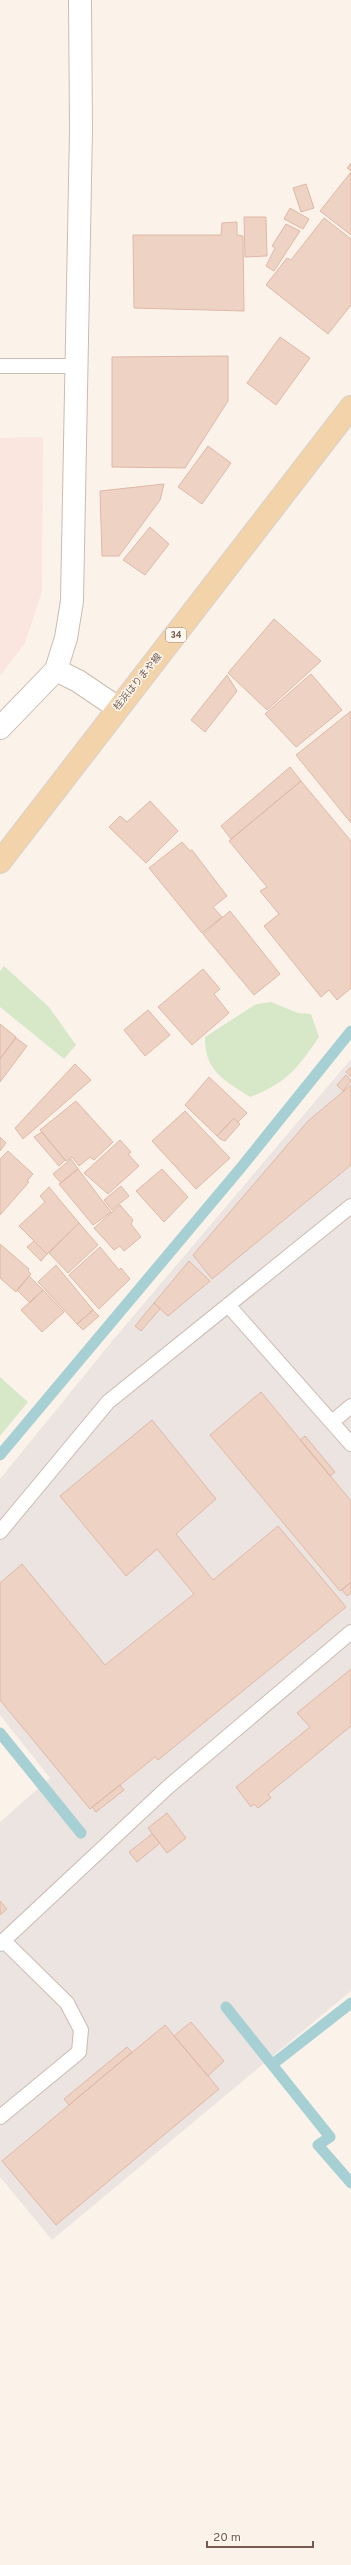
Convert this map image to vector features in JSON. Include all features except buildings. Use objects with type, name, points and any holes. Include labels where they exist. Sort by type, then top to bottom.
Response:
[{"type":"main road","name":"桂浜はりまや線","points":[[0,862],[351,407]]},
{"type":"street","points":[[0,728],[56,670],[66,638],[72,601],[81,130],[80,0]]},
{"type":"street","points":[[56,670],[78,681],[118,708]]},
{"type":"lane","points":[[0,366],[76,366]]},
{"type":"lane","points":[[0,1532],[108,1402],[351,1206]]},
{"type":"lane","points":[[228,1305],[351,1444]]},
{"type":"lane","points":[[332,1422],[351,1406]]},
{"type":"lane","points":[[0,2118],[79,2052],[81,2030],[65,2001],[2,1942],[168,1787],[351,1632]]},
{"type":"shaded area","points":[[43,437],[42,591],[25,643],[0,676],[0,438]]},
{"type":"shaded area","points":[[351,1059],[351,1991],[52,2240],[0,2177],[0,1822],[50,1778],[0,1715],[0,1479],[113,1340]]},
{"type":"green space","points":[[4,966],[49,1007],[76,1045],[64,1059],[0,1007],[0,971]]},
{"type":"green space","points":[[271,1002],[298,1013],[311,1014],[319,1037],[298,1066],[283,1080],[263,1092],[250,1097],[232,1086],[212,1067],[208,1058],[205,1037],[256,1004]]},
{"type":"green space","points":[[0,1377],[28,1402],[0,1436]]},
{"type":"waterway","points":[[0,1455],[239,1170],[351,1031]]},
{"type":"waterway","points":[[0,1733],[81,1833]]},
{"type":"waterway","points":[[273,2064],[351,2003]]},
{"type":"waterway","points":[[226,2007],[330,2137],[318,2145],[351,2183]]}]
